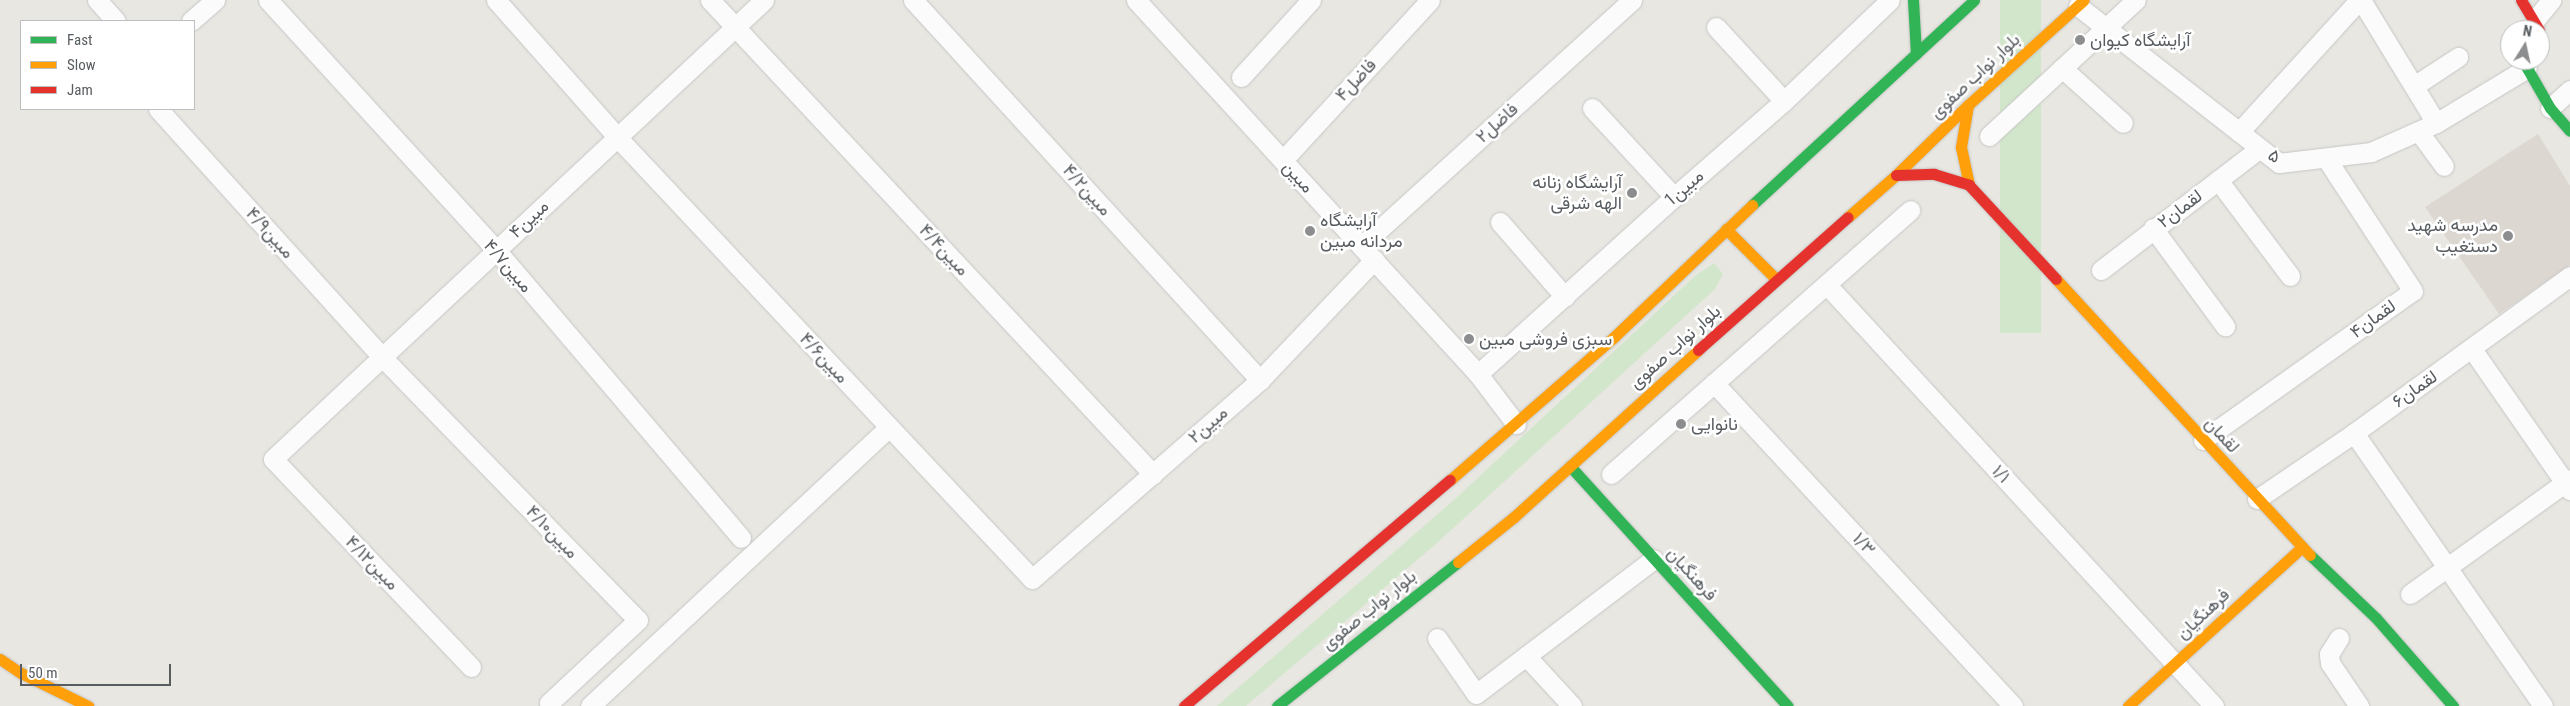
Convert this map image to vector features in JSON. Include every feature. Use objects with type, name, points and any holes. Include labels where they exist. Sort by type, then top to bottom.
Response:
[{"type":"main road","points":[[1912,0],[1916,54]]},
{"type":"main road","points":[[1184,706],[1516,424],[1614,336],[1974,0]]},
{"type":"main road","points":[[2521,0],[2534,20]]},
{"type":"main road","name":"بلوار نواب صفوی","points":[[1276,706],[1514,517],[1776,279],[1896,175],[1968,105],[2081,3]]},
{"type":"main road","points":[[2533,70],[2550,108],[2570,131]]},
{"type":"main road","points":[[1896,175],[1934,174],[1969,185],[1961,146],[1968,105]]},
{"type":"main road","name":"لقمان","points":[[1969,185],[2302,547],[2376,618],[2453,706]]},
{"type":"main road","points":[[1726,230],[1776,279]]},
{"type":"main road","name":"فرهنگیان","points":[[1570,466],[1788,706]]},
{"type":"main road","name":"فرهنگیان","points":[[2128,706],[2302,547]]},
{"type":"main road","points":[[0,659],[21,673],[88,706]]},
{"type":"street","points":[[97,0],[115,20]]},
{"type":"street","points":[[192,20],[215,0]]},
{"type":"street","name":"۴/۷مبین","points":[[268,0],[496,250],[741,538]]},
{"type":"street","name":"۴/۶مبین","points":[[496,0],[617,137],[1032,579]]},
{"type":"street","name":"۴/۴مبین","points":[[710,0],[1153,474]]},
{"type":"street","name":"۴مبین","points":[[273,458],[764,0]]},
{"type":"street","name":"۴/۲مبین","points":[[913,0],[1260,380]]},
{"type":"street","name":"مبین","points":[[1136,0],[1478,374],[1516,424]]},
{"type":"street","points":[[1242,77],[1311,0]]},
{"type":"street","name":"۴فاضل","points":[[1283,160],[1430,0]]},
{"type":"street","name":"۲فاضل","points":[[1361,246],[1632,0]]},
{"type":"street","name":"1مبین","points":[[1478,374],[1674,197],[1784,101],[1890,0]]},
{"type":"street","points":[[1989,136],[2136,0]]},
{"type":"street","points":[[2239,132],[2360,0],[2436,123]]},
{"type":"street","points":[[2541,20],[2551,0]]},
{"type":"street","name":"۵","points":[[2081,3],[2105,28],[2279,163],[2372,152],[2436,123],[2520,70]]},
{"type":"street","points":[[1716,27],[1784,101]]},
{"type":"street","points":[[2414,86],[2458,57]]},
{"type":"street","points":[[2062,68],[2123,124]]},
{"type":"street","points":[[2550,108],[2570,90]]},
{"type":"street","points":[[1592,108],[1674,197]]},
{"type":"street","name":"۴/۹مبین","points":[[159,110],[382,357]]},
{"type":"street","points":[[2419,132],[2444,166]]},
{"type":"street","name":"۲لقمان","points":[[2101,270],[2153,228],[2260,148]]},
{"type":"street","name":"لقمان۴","points":[[2203,440],[2413,290],[2326,158]]},
{"type":"street","points":[[2218,180],[2290,276]]},
{"type":"street","points":[[1611,474],[1910,210]]},
{"type":"street","points":[[1500,222],[1565,297]]},
{"type":"street","points":[[2153,228],[2225,326]]},
{"type":"street","name":"۲مبین","points":[[1032,579],[1260,380],[1374,260]]},
{"type":"street","name":"۶لقمان","points":[[2257,499],[2472,349],[2570,276]]},
{"type":"street","name":"۱/۱","points":[[1827,285],[2214,706]]},
{"type":"street","points":[[2410,594],[2568,484],[2472,349]]},
{"type":"street","name":"۴/۱۰مبین","points":[[382,357],[638,620],[550,703]]},
{"type":"street","name":"۱/۳","points":[[1714,383],[2013,706]]},
{"type":"street","points":[[590,706],[889,427]]},
{"type":"street","points":[[2354,433],[2543,706]]},
{"type":"street","name":"۴/۱۲مبین","points":[[273,458],[471,667]]},
{"type":"street","points":[[1437,638],[1476,694],[1654,559]]},
{"type":"street","points":[[2339,638],[2329,654],[2330,663],[2359,706]]},
{"type":"street","points":[[1526,656],[1572,706]]},
{"type":"shaded area","name":"مدرسه شهید دستغیب","points":[[2538,134],[2570,186],[2570,265],[2499,314],[2425,207]]},
{"type":"green space","points":[[2000,0],[2041,0],[2041,333],[2000,333]]},
{"type":"green space","points":[[1714,263],[1723,274],[1715,289],[1437,543],[1246,706],[1217,706],[1455,499],[1695,276]]},
{"type":"traffic: fast","points":[[1913,0],[1916,54]]},
{"type":"traffic: fast","points":[[1752,205],[1974,0]]},
{"type":"traffic: fast","points":[[2528,70],[2550,108],[2570,131]]},
{"type":"traffic: fast","points":[[1570,466],[1788,706]]},
{"type":"traffic: fast","points":[[2310,555],[2376,618],[2453,706]]},
{"type":"traffic: fast","points":[[1277,706],[1458,562]]},
{"type":"traffic: slow","points":[[1848,217],[1896,175],[1968,105],[2084,0]]},
{"type":"traffic: slow","points":[[1968,105],[1961,147],[1969,185]]},
{"type":"traffic: slow","points":[[1450,480],[1614,337],[1752,205]]},
{"type":"traffic: slow","points":[[1726,229],[1776,279]]},
{"type":"traffic: slow","points":[[2056,279],[2310,555]]},
{"type":"traffic: slow","points":[[1458,562],[1514,517],[1698,350]]},
{"type":"traffic: slow","points":[[2128,706],[2302,547]]},
{"type":"traffic: slow","points":[[0,659],[21,673],[88,706]]},
{"type":"traffic: jam","points":[[2521,0],[2533,20]]},
{"type":"traffic: jam","points":[[1896,175],[1934,174],[1969,185],[2056,279]]},
{"type":"traffic: jam","points":[[1698,350],[1848,217]]},
{"type":"traffic: jam","points":[[1184,706],[1450,480]]},
{"type":"place","name":"آرایشگاه کیوان","points":[[2080,40]]},
{"type":"place","name":"آرایشگاه زنانه الهه شرقی","points":[[1632,193]]},
{"type":"place","name":"آرایشگاه مردانه مبین","points":[[1310,231]]},
{"type":"place","name":"مدرسه شهید دستغیب","points":[[2508,236]]},
{"type":"place","name":"سبزی فروشی مبین","points":[[1469,339]]},
{"type":"place","name":"نانوایی","points":[[1681,424]]}]
